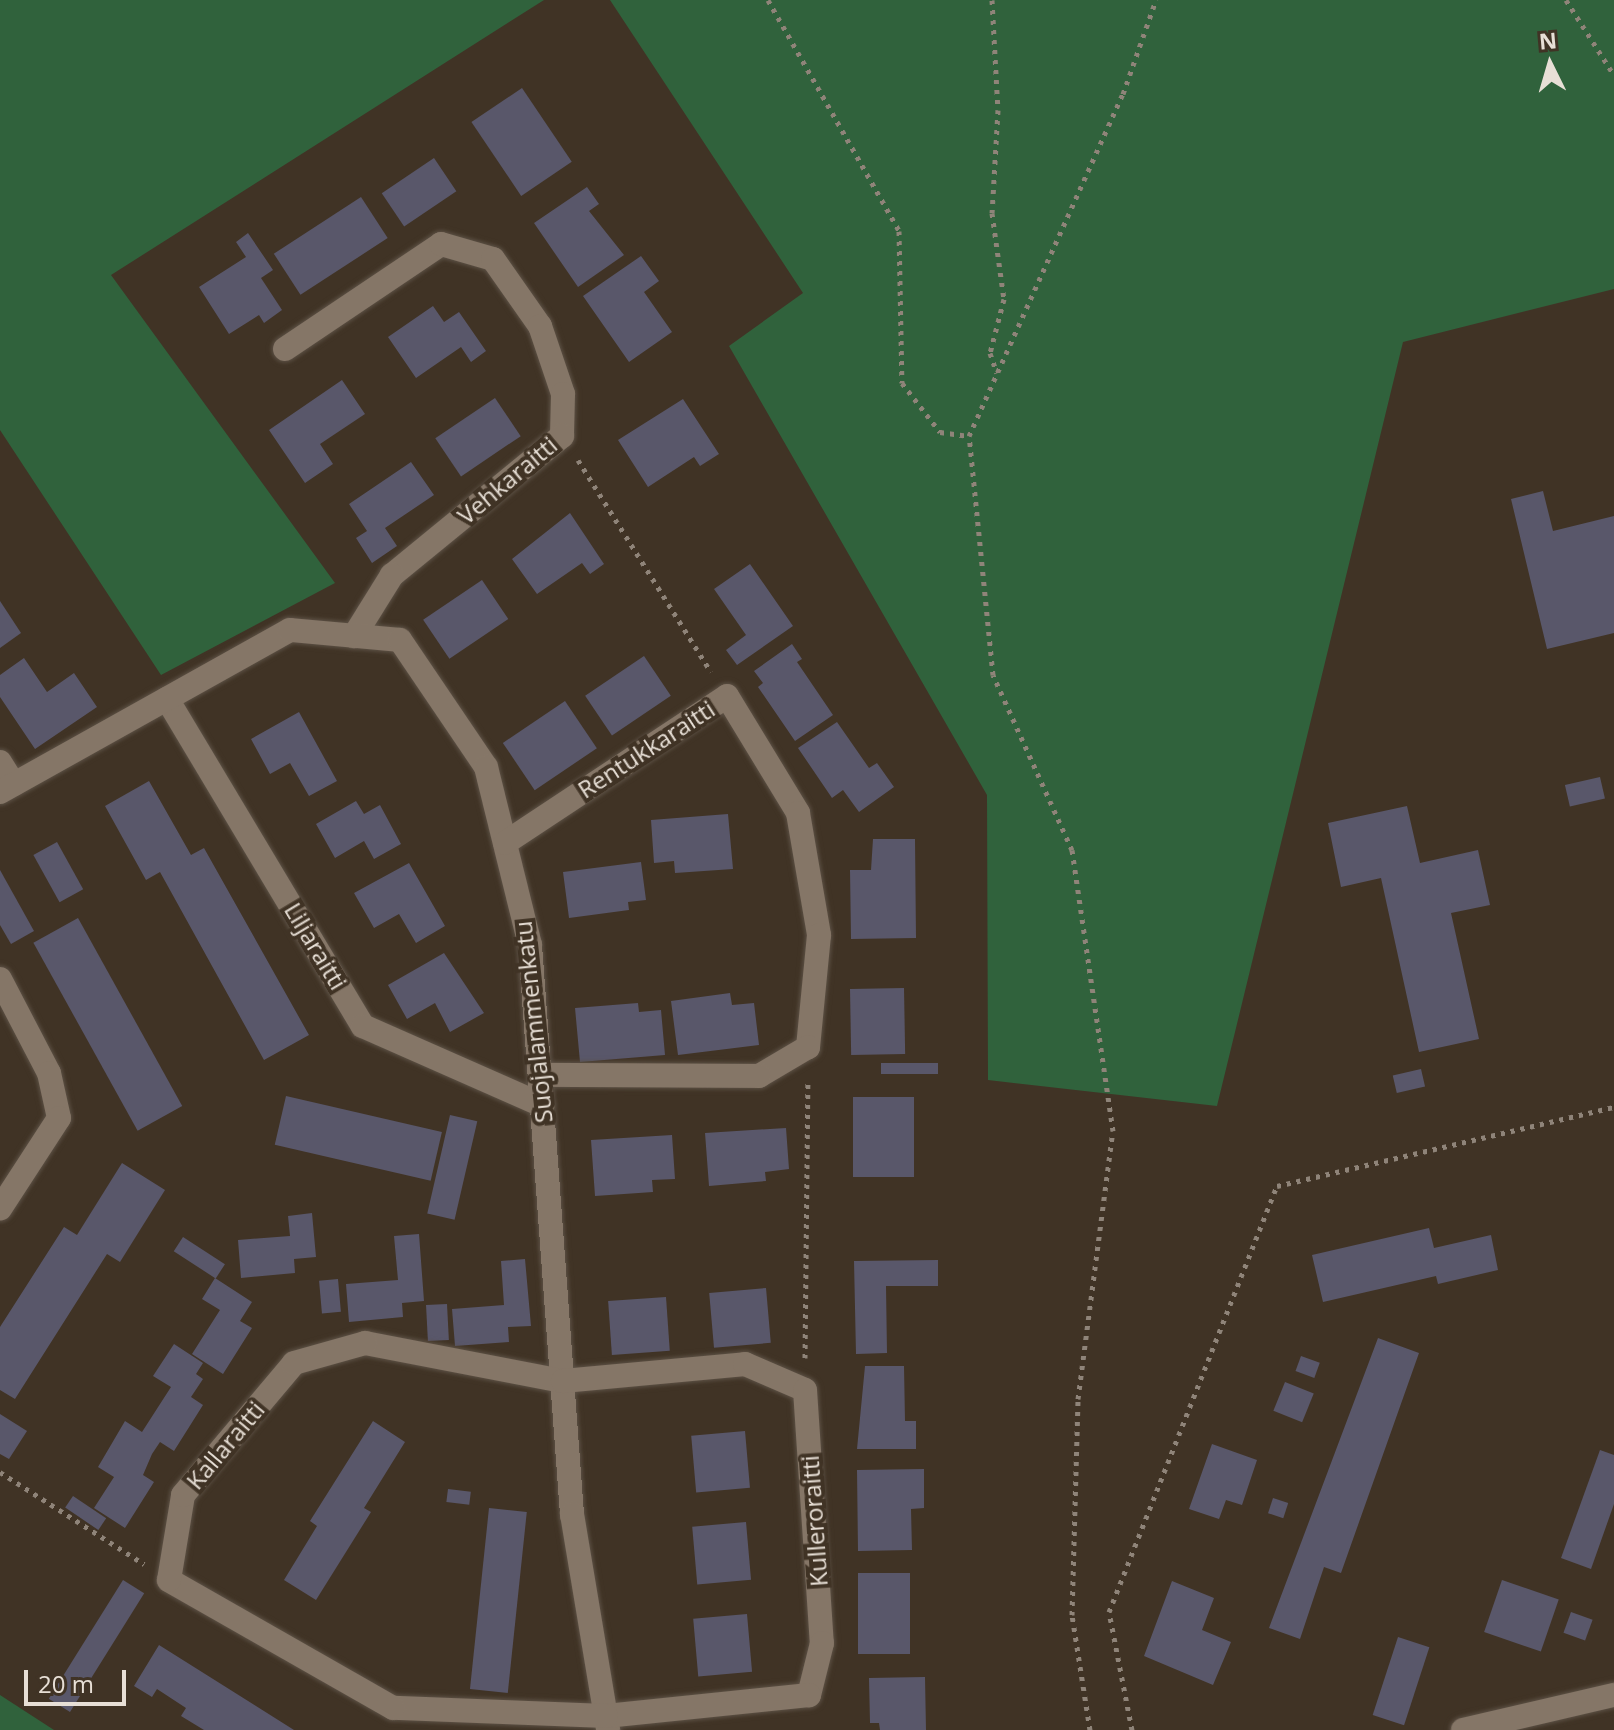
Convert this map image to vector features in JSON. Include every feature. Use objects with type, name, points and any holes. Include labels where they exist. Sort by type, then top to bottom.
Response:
[{"type":"street","name":"Vehkaraitti","points":[[285,349],[441,244],[493,259],[540,326],[563,394],[562,436],[392,575],[354,636]]},
{"type":"street","name":"Suojalammenkatu","points":[[7,788],[290,630],[400,640],[486,767],[530,945],[572,1514],[607,1723]]},
{"type":"street","name":"Rentukkaraitti","points":[[505,843],[727,696],[798,813],[819,935],[808,1047]]},
{"type":"street","name":"Liljaraitti","points":[[167,699],[363,1026],[542,1105]]},
{"type":"street","points":[[0,762],[7,788]]},
{"type":"street","points":[[0,979],[49,1073],[59,1118],[0,1209]]},
{"type":"street","points":[[540,1075],[759,1076],[808,1047]]},
{"type":"street","name":"Kallaraitti","points":[[169,1580],[183,1495],[294,1363],[365,1343],[563,1381]]},
{"type":"street","points":[[563,1381],[745,1364],[805,1390]]},
{"type":"street","name":"Kulleroraitti","points":[[607,1723],[809,1695],[822,1643],[805,1390]]},
{"type":"street","points":[[169,1580],[393,1708],[607,1723]]},
{"type":"street","points":[[1463,1730],[1614,1695]]},
{"type":"path","points":[[768,0],[899,231],[902,383],[940,432],[969,436]]},
{"type":"path","points":[[992,0],[998,110],[992,213],[1004,299],[990,353],[997,373]]},
{"type":"path","points":[[1090,1730],[1072,1615],[1078,1399],[1113,1131],[1072,850],[993,675],[969,436],[1123,94],[1156,0]]},
{"type":"path","points":[[1566,0],[1614,75]]},
{"type":"path","points":[[562,436],[727,696]]},
{"type":"path","points":[[805,1390],[808,1047]]},
{"type":"path","points":[[1132,1730],[1109,1612],[1277,1186],[1614,1107]]},
{"type":"path","points":[[0,1472],[169,1580]]},
{"type":"green space","points":[[0,0],[544,0],[111,275],[335,583],[161,675],[0,430]]},
{"type":"green space","points":[[610,0],[1614,0],[1614,289],[1403,342],[1217,1106],[988,1080],[987,795],[729,346],[803,293]]},
{"type":"green space","points":[[0,1695],[54,1730],[0,1730]]},
{"type":"building","points":[[522,88],[572,162],[521,196],[471,122]]},
{"type":"building","points":[[434,158],[456,191],[404,226],[382,193]]},
{"type":"building","points":[[587,187],[599,204],[589,211],[624,255],[578,287],[534,223]]},
{"type":"building","points":[[361,197],[388,238],[300,295],[274,254]]},
{"type":"building","points":[[248,233],[273,270],[261,278],[282,310],[264,323],[259,315],[229,334],[199,287],[246,257],[236,242]]},
{"type":"building","points":[[641,256],[659,281],[644,292],[672,332],[629,362],[583,296]]},
{"type":"building","points":[[433,306],[444,322],[459,312],[486,351],[471,362],[461,347],[416,378],[388,337]]},
{"type":"building","points":[[342,380],[365,414],[320,444],[333,464],[305,483],[269,430]]},
{"type":"building","points":[[495,398],[521,436],[461,476],[435,438]]},
{"type":"building","points":[[683,399],[719,454],[700,466],[694,457],[648,487],[618,440]]},
{"type":"building","points":[[411,462],[434,495],[385,528],[397,546],[372,563],[356,538],[367,531],[349,504]]},
{"type":"building","points":[[1543,491],[1553,531],[1614,516],[1614,633],[1547,649],[1511,499]]},
{"type":"building","points":[[570,513],[604,564],[590,574],[582,563],[537,594],[512,559]]},
{"type":"building","points":[[750,564],[793,626],[737,665],[726,650],[746,635],[714,589]]},
{"type":"building","points":[[482,580],[508,619],[449,659],[423,620]]},
{"type":"building","points":[[0,601],[21,633],[0,648]]},
{"type":"building","points":[[792,644],[802,659],[797,662],[833,715],[795,741],[758,687],[763,683],[754,671]]},
{"type":"building","points":[[644,656],[671,696],[612,735],[585,696]]},
{"type":"building","points":[[24,658],[47,692],[74,673],[97,707],[35,749],[0,697],[0,675]]},
{"type":"building","points":[[565,701],[597,748],[535,790],[503,743]]},
{"type":"building","points":[[299,712],[337,781],[309,796],[290,763],[270,774],[251,739]]},
{"type":"building","points":[[837,722],[869,768],[877,763],[894,787],[859,812],[843,790],[832,798],[798,748]]},
{"type":"building","points":[[1600,777],[1605,798],[1570,807],[1565,785]]},
{"type":"building","points":[[149,781],[191,855],[204,848],[309,1035],[264,1060],[160,872],[146,880],[105,806]]},
{"type":"building","points":[[356,801],[364,814],[380,805],[401,844],[374,859],[364,841],[335,858],[316,824]]},
{"type":"building","points":[[1407,806],[1420,863],[1478,850],[1490,905],[1451,913],[1479,1039],[1419,1052],[1381,878],[1341,887],[1328,823]]},
{"type":"building","points":[[728,814],[733,869],[675,873],[674,861],[654,863],[651,820]]},
{"type":"building","points":[[873,839],[915,839],[916,938],[851,939],[850,870],[871,870]]},
{"type":"building","points":[[57,842],[83,889],[60,902],[33,855]]},
{"type":"building","points":[[641,862],[646,900],[628,902],[629,910],[569,918],[563,872]]},
{"type":"building","points":[[409,863],[445,926],[416,943],[399,914],[374,928],[354,893]]},
{"type":"building","points":[[0,870],[34,931],[11,944],[0,925]]},
{"type":"building","points":[[78,918],[182,1106],[138,1131],[33,943]]},
{"type":"building","points":[[444,953],[484,1013],[450,1032],[435,1003],[407,1019],[388,985]]},
{"type":"building","points":[[904,988],[905,1054],[851,1055],[850,989]]},
{"type":"building","points":[[730,993],[732,1005],[754,1003],[759,1045],[678,1055],[671,1001]]},
{"type":"building","points":[[638,1003],[639,1012],[661,1010],[665,1055],[580,1062],[575,1008]]},
{"type":"building","points":[[881,1063],[938,1063],[938,1074],[881,1074]]},
{"type":"building","points":[[1421,1069],[1425,1087],[1397,1093],[1393,1076]]},
{"type":"building","points":[[286,1096],[442,1132],[431,1181],[275,1145]]},
{"type":"building","points":[[853,1097],[914,1097],[914,1177],[853,1177]]},
{"type":"building","points":[[450,1115],[477,1121],[455,1220],[427,1213]]},
{"type":"building","points":[[786,1128],[789,1169],[765,1172],[766,1181],[709,1186],[705,1133]]},
{"type":"building","points":[[672,1135],[675,1179],[652,1180],[653,1192],[595,1196],[591,1140]]},
{"type":"building","points":[[122,1163],[165,1190],[120,1262],[107,1254],[15,1399],[0,1390],[0,1327],[64,1227],[77,1235]]},
{"type":"building","points":[[312,1213],[316,1257],[294,1259],[295,1273],[241,1278],[238,1240],[290,1236],[288,1216]]},
{"type":"building","points":[[1429,1228],[1434,1248],[1491,1235],[1498,1270],[1438,1284],[1436,1276],[1323,1302],[1312,1255]]},
{"type":"building","points":[[419,1234],[424,1301],[402,1303],[403,1317],[349,1322],[346,1284],[398,1280],[394,1236]]},
{"type":"building","points":[[183,1237],[225,1264],[216,1278],[174,1251]]},
{"type":"building","points":[[525,1259],[531,1326],[508,1327],[509,1342],[455,1346],[452,1309],[504,1305],[501,1261]]},
{"type":"building","points":[[938,1260],[938,1286],[886,1286],[887,1353],[856,1354],[854,1261]]},
{"type":"building","points":[[215,1278],[252,1302],[240,1321],[252,1328],[223,1374],[192,1354],[220,1310],[202,1299]]},
{"type":"building","points":[[338,1279],[341,1312],[322,1314],[319,1281]]},
{"type":"building","points":[[766,1288],[771,1343],[714,1348],[709,1293]]},
{"type":"building","points":[[666,1297],[670,1351],[612,1355],[608,1301]]},
{"type":"building","points":[[447,1304],[449,1340],[428,1341],[426,1305]]},
{"type":"building","points":[[1378,1338],[1419,1353],[1341,1573],[1324,1567],[1300,1639],[1269,1628]]},
{"type":"building","points":[[174,1344],[203,1363],[196,1374],[203,1379],[191,1397],[203,1405],[174,1451],[160,1442],[152,1454],[143,1475],[154,1482],[125,1528],[94,1508],[114,1477],[98,1467],[125,1421],[142,1432],[171,1387],[153,1376]]},
{"type":"building","points":[[1301,1356],[1320,1363],[1314,1378],[1296,1371]]},
{"type":"building","points":[[865,1366],[904,1366],[905,1421],[916,1421],[916,1449],[857,1449]]},
{"type":"building","points":[[1285,1382],[1314,1394],[1302,1422],[1273,1411]]},
{"type":"building","points":[[0,1414],[27,1431],[9,1459],[0,1454]]},
{"type":"building","points":[[373,1421],[405,1442],[364,1508],[371,1512],[316,1600],[284,1580],[317,1526],[310,1521]]},
{"type":"building","points":[[745,1431],[750,1488],[696,1492],[691,1436]]},
{"type":"building","points":[[1212,1444],[1257,1460],[1242,1505],[1226,1500],[1219,1519],[1189,1509]]},
{"type":"building","points":[[1600,1450],[1614,1455],[1614,1504],[1591,1569],[1561,1558]]},
{"type":"building","points":[[924,1469],[924,1508],[911,1509],[912,1550],[858,1551],[857,1470]]},
{"type":"building","points":[[448,1489],[471,1492],[469,1505],[446,1502]]},
{"type":"building","points":[[73,1496],[106,1518],[98,1530],[65,1508]]},
{"type":"building","points":[[1273,1498],[1288,1503],[1283,1518],[1268,1513]]},
{"type":"building","points":[[489,1508],[527,1512],[508,1693],[470,1689]]},
{"type":"building","points":[[746,1522],[751,1580],[697,1584],[692,1527]]},
{"type":"building","points":[[858,1573],[910,1573],[910,1654],[858,1654]]},
{"type":"building","points":[[123,1580],[144,1593],[70,1712],[49,1699]]},
{"type":"building","points":[[1502,1580],[1559,1600],[1541,1652],[1484,1632]]},
{"type":"building","points":[[1172,1581],[1214,1598],[1202,1630],[1231,1642],[1213,1685],[1144,1656]]},
{"type":"building","points":[[1571,1612],[1593,1620],[1585,1641],[1563,1633]]},
{"type":"building","points":[[747,1614],[752,1672],[698,1676],[693,1619]]},
{"type":"building","points":[[1398,1637],[1429,1647],[1404,1725],[1373,1715]]},
{"type":"building","points":[[159,1645],[294,1730],[204,1730],[181,1716],[186,1708],[157,1689],[152,1697],[134,1686]]},
{"type":"building","points":[[925,1677],[926,1730],[880,1730],[879,1723],[870,1723],[869,1678]]}]
